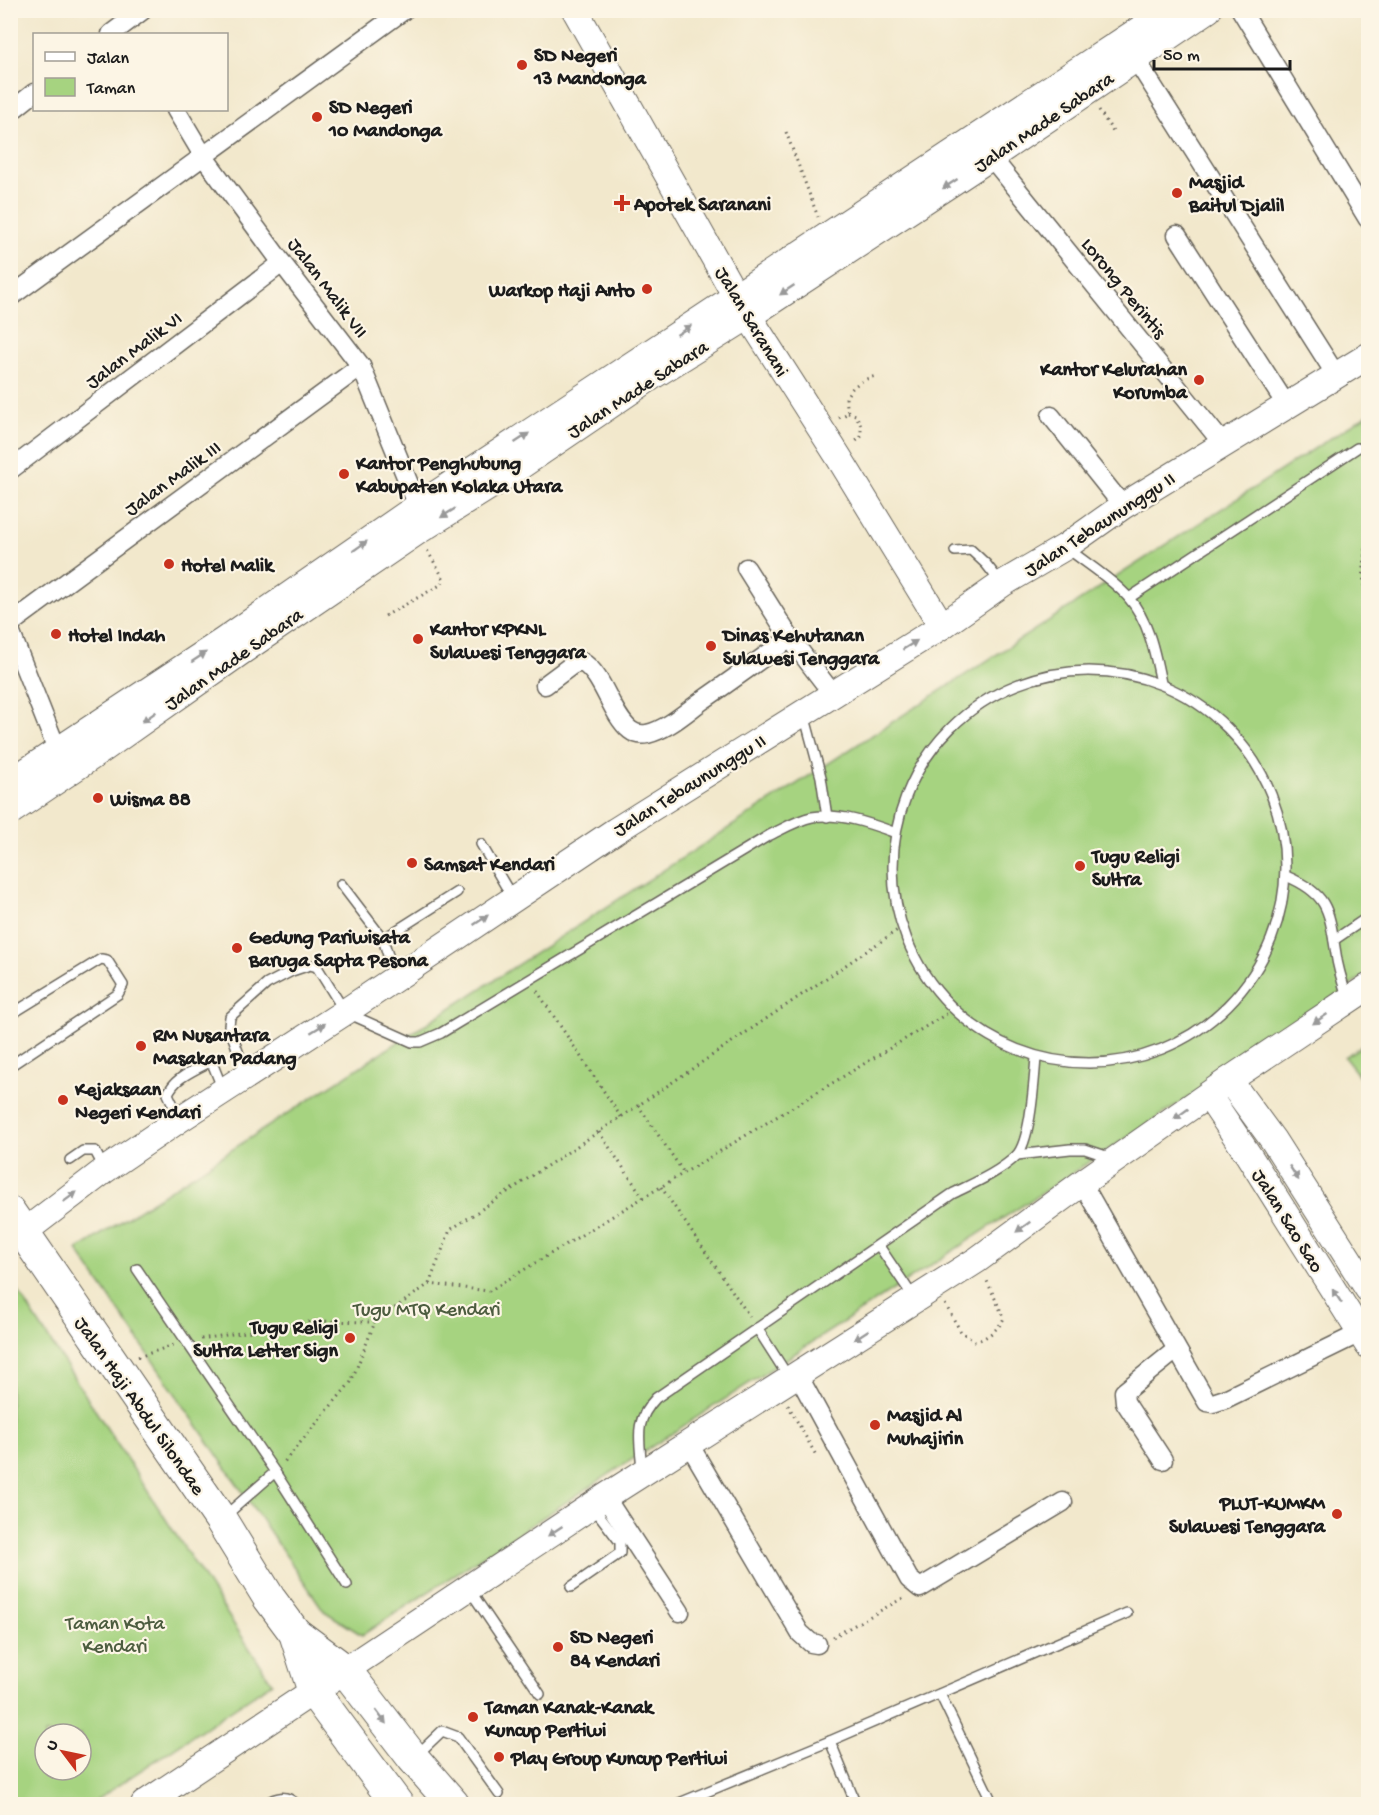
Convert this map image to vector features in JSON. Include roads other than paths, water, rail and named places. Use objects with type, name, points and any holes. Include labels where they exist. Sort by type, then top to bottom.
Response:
[{"type":"highway","name":"Jalan Haji Abdul Silondae","points":[[14,1224],[114,1365],[220,1520],[269,1598],[295,1633]]},
{"type":"highway","points":[[295,1633],[346,1671],[413,1758],[453,1804]]},
{"type":"highway","points":[[295,1633],[314,1692],[397,1804]]},
{"type":"street","points":[[121,26],[143,10]]},
{"type":"street","points":[[10,297],[404,10]]},
{"type":"street","name":"Jalan Saranani","points":[[575,10],[742,306],[838,456],[942,626]]},
{"type":"street","name":"Jalan Made Sabara","points":[[10,812],[417,532],[500,480],[653,376],[742,306],[825,236],[1169,10]]},
{"type":"street","name":"Jalan Made Sabara","points":[[10,782],[223,641],[418,506],[742,306],[991,157],[1208,10]]},
{"type":"street","points":[[1241,10],[1368,219]]},
{"type":"street","points":[[1135,58],[1336,375]]},
{"type":"street","points":[[10,112],[33,94]]},
{"type":"street","name":"Jalan Malik VII","points":[[177,111],[204,156],[282,264],[361,366],[418,506]]},
{"type":"street","name":"Lorong Perintis","points":[[991,157],[1224,445]]},
{"type":"street","points":[[1177,235],[1287,406]]},
{"type":"street","name":"Jalan Malik VI","points":[[10,470],[282,264]]},
{"type":"street","name":"Jalan Tebaununggu II","points":[[14,1224],[105,1170],[615,831],[803,711],[942,626],[1002,584],[1065,547],[1123,506],[1368,356]]},
{"type":"street","name":"Jalan Malik III","points":[[10,624],[361,366]]},
{"type":"street","points":[[1051,416],[1123,506]]},
{"type":"street","points":[[746,568],[790,638],[832,693]]},
{"type":"street","points":[[10,631],[58,752]]},
{"type":"street","points":[[545,684],[572,665],[582,662],[595,675],[620,719],[631,731],[646,734],[671,723],[790,638]]},
{"type":"street","points":[[144,1804],[172,1797],[314,1692],[598,1502],[977,1260],[1082,1183],[1358,993]]},
{"type":"street","name":"Jalan Sao Sao","points":[[1229,1080],[1273,1140],[1368,1289]]},
{"type":"street","name":"Jalan Sao Sao","points":[[1208,1095],[1364,1339]]},
{"type":"street","points":[[1082,1183],[1205,1400],[1213,1404],[1364,1339]]},
{"type":"street","points":[[1163,1460],[1125,1402],[1124,1392],[1176,1350]]},
{"type":"street","points":[[789,1381],[909,1579],[920,1588],[1063,1502]]},
{"type":"street","points":[[689,1444],[800,1633],[811,1643],[817,1644]]},
{"type":"street","points":[[598,1502],[680,1612]]},
{"type":"lane","points":[[1129,598],[1357,448]]},
{"type":"lane","points":[[1065,547],[1129,598],[1141,616],[1155,651],[1161,683]]},
{"type":"lane","points":[[956,551],[971,550],[1002,584]]},
{"type":"lane","points":[[1113,671],[1161,683],[1214,714],[1254,759],[1280,815],[1286,876],[1277,926],[1256,972],[1224,1011],[1183,1040],[1136,1059],[1085,1064],[1036,1058],[991,1039],[953,1010],[922,972],[902,927],[893,881],[896,833],[910,786],[937,744],[972,709],[1016,685],[1063,672],[1113,671]]},
{"type":"lane","points":[[803,711],[822,777],[827,817]]},
{"type":"lane","points":[[246,1075],[229,1026],[230,1017],[267,984],[310,964],[317,967],[345,1012],[405,1040],[420,1042],[441,1033],[768,836],[811,818],[827,817],[844,817],[896,833]]},
{"type":"lane","points":[[481,844],[513,899]]},
{"type":"lane","points":[[1286,876],[1311,889],[1322,900],[1332,924],[1340,978],[1358,993]]},
{"type":"lane","points":[[341,884],[383,939],[394,978]]},
{"type":"lane","points":[[383,939],[457,892]]},
{"type":"lane","points":[[1334,940],[1368,917]]},
{"type":"lane","points":[[10,1016],[101,959],[107,960],[123,985],[118,994],[14,1064],[10,1052]]},
{"type":"lane","points":[[1017,1155],[1028,1128],[1036,1058]]},
{"type":"lane","points":[[180,1119],[168,1094],[182,1077],[207,1063],[213,1065],[224,1091]]},
{"type":"lane","points":[[642,1473],[639,1423],[646,1408],[656,1398],[952,1194],[988,1176],[1017,1155],[1085,1149],[1117,1159]]},
{"type":"lane","points":[[70,1160],[83,1151],[95,1151],[105,1170]]},
{"type":"lane","points":[[879,1246],[925,1294]]},
{"type":"lane","points":[[137,1269],[275,1472],[347,1585]]},
{"type":"lane","points":[[757,1328],[789,1381]]},
{"type":"lane","points":[[220,1520],[275,1472]]},
{"type":"lane","points":[[571,1587],[620,1553],[620,1542],[598,1502]]},
{"type":"lane","points":[[469,1589],[540,1694]]},
{"type":"lane","points":[[677,1804],[830,1742],[1127,1613]]},
{"type":"lane","points":[[940,1694],[993,1804]]},
{"type":"lane","points":[[413,1758],[442,1731],[452,1733],[458,1737],[500,1794]]},
{"type":"lane","points":[[830,1742],[856,1804]]},
{"type":"lane","points":[[265,1804],[273,1799],[284,1797],[296,1804]]},
{"type":"place","name":"SD Negeri 13 Mandonga","points":[[522,65]]},
{"type":"place","name":"SD Negeri 10 Mandonga","points":[[317,117]]},
{"type":"place","name":"Masjid Baitul Djalil","points":[[1177,193]]},
{"type":"place","name":"Apotek Saranani","points":[[622,203]]},
{"type":"place","name":"Warkop Haji Anto","points":[[647,289]]},
{"type":"place","name":"Kantor Kelurahan Korumba","points":[[1199,380]]},
{"type":"place","name":"Kantor Penghubung Kabupaten Kolaka Utara","points":[[344,474]]},
{"type":"place","name":"Hotel Malik","points":[[169,564]]},
{"type":"place","name":"Hotel Indah","points":[[56,634]]},
{"type":"place","name":"Kantor KPKNL Sulawesi Tenggara","points":[[418,639]]},
{"type":"place","name":"Dinas Kehutanan Sulawesi Tenggara","points":[[711,646]]},
{"type":"place","name":"Wisma 88","points":[[98,798]]},
{"type":"place","name":"Samsat Kendari","points":[[412,863]]},
{"type":"place","name":"Tugu Religi Sultra","points":[[1080,866]]},
{"type":"place","name":"Gedung Pariwisata Baruga Sapta Pesona","points":[[237,948]]},
{"type":"place","name":"RM Nusantara Masakan Padang","points":[[141,1046]]},
{"type":"place","name":"Kejaksaan Negeri Kendari","points":[[63,1100]]},
{"type":"place","name":"Tugu Religi Sultra Letter Sign","points":[[350,1338]]},
{"type":"place","name":"Masjid Al Muhajirin","points":[[875,1425]]},
{"type":"place","name":"PLUT-KUMKM Sulawesi Tenggara","points":[[1337,1514]]},
{"type":"place","name":"SD Negeri 84 Kendari","points":[[558,1647]]},
{"type":"place","name":"Taman Kanak-Kanak Kuncup Pertiwi","points":[[473,1717]]},
{"type":"place","name":"Play Group Kuncup Pertiwi","points":[[499,1757]]},
{"type":"park label","name":"Tugu MTQ Kendari","points":[[427,1308]]},
{"type":"park label","name":"Taman Kota Kendari","points":[[115,1634]]}]
